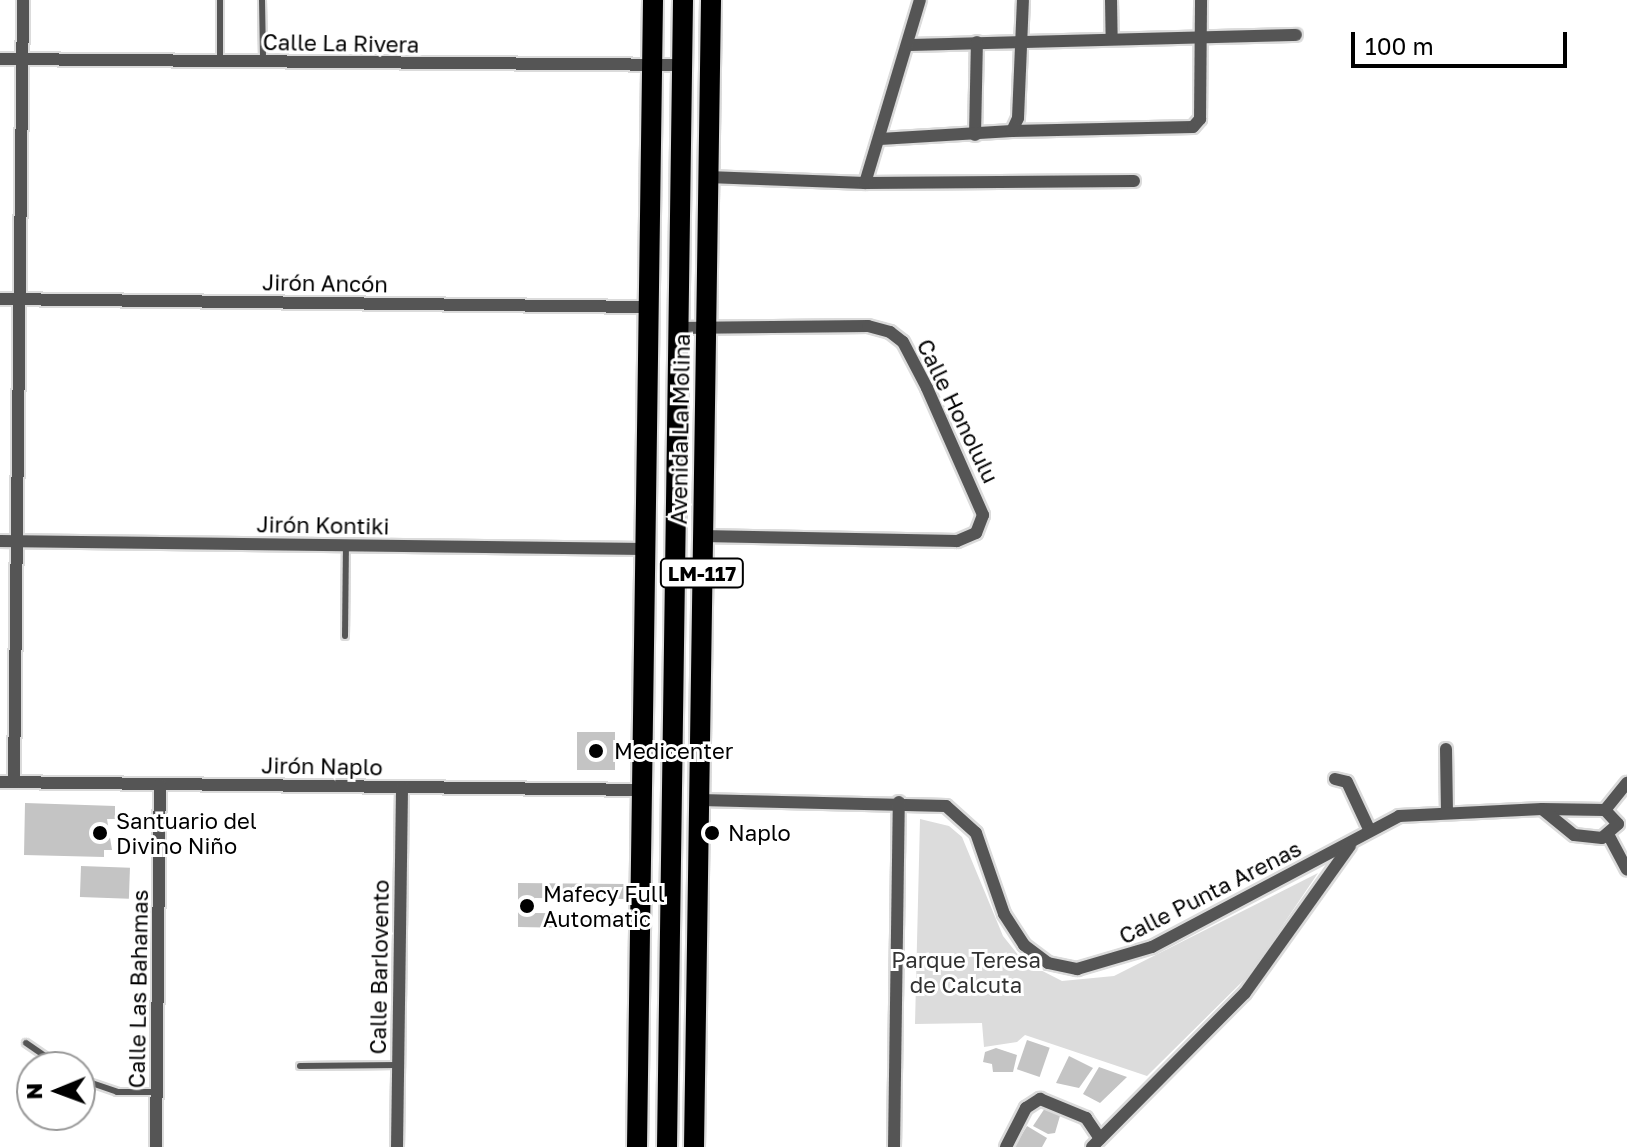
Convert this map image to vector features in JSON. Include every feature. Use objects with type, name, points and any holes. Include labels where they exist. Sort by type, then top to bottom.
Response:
[{"type":"main road","name":"Avenida La Molina","points":[[637,1147],[653,0]]},
{"type":"main road","name":"Avenida La Molina","points":[[667,1147],[683,0]]},
{"type":"main road","name":"Avenida La Molina","points":[[694,1147],[711,0]]},
{"type":"street","points":[[14,782],[23,0]]},
{"type":"street","points":[[865,183],[920,0]]},
{"type":"street","points":[[1012,131],[1018,118],[1023,0]]},
{"type":"street","points":[[1111,0],[1112,39]]},
{"type":"street","points":[[880,139],[1012,131],[1193,127],[1200,119],[1201,0]]},
{"type":"street","points":[[907,45],[1296,35]]},
{"type":"street","points":[[975,135],[977,42]]},
{"type":"street","name":"Calle La Rivera","points":[[0,59],[682,65]]},
{"type":"street","points":[[708,177],[865,183],[1134,181]]},
{"type":"street","name":"Jirón Ancón","points":[[0,299],[649,307]]},
{"type":"street","name":"Calle Honolulu","points":[[702,536],[957,541],[976,533],[983,521],[967,472],[897,336],[875,327],[705,328]]},
{"type":"street","points":[[677,328],[705,328]]},
{"type":"street","name":"Jirón Kontiki","points":[[0,541],[645,549]]},
{"type":"street","points":[[1446,749],[1447,813]]},
{"type":"street","points":[[1335,779],[1347,782],[1369,829]]},
{"type":"street","name":"Jirón Naplo","points":[[0,782],[643,790]]},
{"type":"street","points":[[1542,809],[1574,835],[1609,836],[1623,826],[1605,810],[1627,783]]},
{"type":"street","name":"Calle Las Bahamas","points":[[156,1147],[160,784]]},
{"type":"street","name":"Calle Barlovento","points":[[397,1147],[402,787]]},
{"type":"street","name":"Calle Punta Arenas","points":[[700,800],[936,803],[963,817],[976,833],[1018,937],[1039,958],[1067,969],[1133,956],[1350,846]]},
{"type":"street","points":[[894,1147],[899,802]]},
{"type":"street","name":"Calle Punta Arenas","points":[[1096,1143],[1245,993],[1350,846],[1369,829],[1399,816],[1542,809],[1605,810]]},
{"type":"street","points":[[1609,836],[1627,870]]},
{"type":"street","points":[[1006,1147],[1026,1108],[1040,1099],[1086,1118],[1096,1143]]},
{"type":"lane","points":[[220,0],[220,62]]},
{"type":"lane","points":[[262,0],[263,62]]},
{"type":"lane","points":[[345,636],[346,545]]},
{"type":"lane","points":[[26,1043],[38,1051]]},
{"type":"lane","points":[[300,1066],[398,1065]]},
{"type":"lane","points":[[96,1085],[117,1092],[157,1092]]},
{"type":"green space","name":"Parque Teresa de Calcuta","points":[[920,819],[949,826],[962,837],[1003,936],[1023,961],[1062,981],[1114,976],[1318,873],[1249,975],[1147,1076],[1025,1035],[1017,1042],[984,1047],[982,1023],[915,1024]]},
{"type":"building","name":"Medicenter","points":[[577,732],[615,732],[615,770],[577,770]]},
{"type":"building","points":[[25,803],[115,806],[115,819],[107,819],[112,850],[104,850],[104,857],[24,855]]},
{"type":"building","points":[[81,866],[130,868],[129,899],[80,897]]},
{"type":"building","name":"Mafecy Full Automatic","points":[[518,883],[627,884],[627,899],[535,898],[535,913],[625,914],[625,929],[518,927]]},
{"type":"building","points":[[1027,1040],[1050,1048],[1040,1077],[1017,1069]]},
{"type":"building","points":[[996,1048],[1017,1055],[1013,1072],[993,1072],[992,1064],[983,1062],[985,1052]]},
{"type":"building","points":[[1069,1056],[1093,1068],[1079,1088],[1056,1083]]},
{"type":"building","points":[[1099,1067],[1127,1077],[1100,1103],[1083,1094]]},
{"type":"building","points":[[1049,1102],[1062,1109],[1055,1133],[1048,1134],[1033,1126]]},
{"type":"building","points":[[1027,1126],[1047,1138],[1042,1147],[1014,1147]]},
{"type":"place","name":"Medicenter","points":[[596,751]]},
{"type":"place","name":"Santuario del Divino Niño","points":[[100,833]]},
{"type":"place","name":"Naplo","points":[[712,833]]},
{"type":"place","name":"Mafecy Full Automatic","points":[[527,906]]}]
